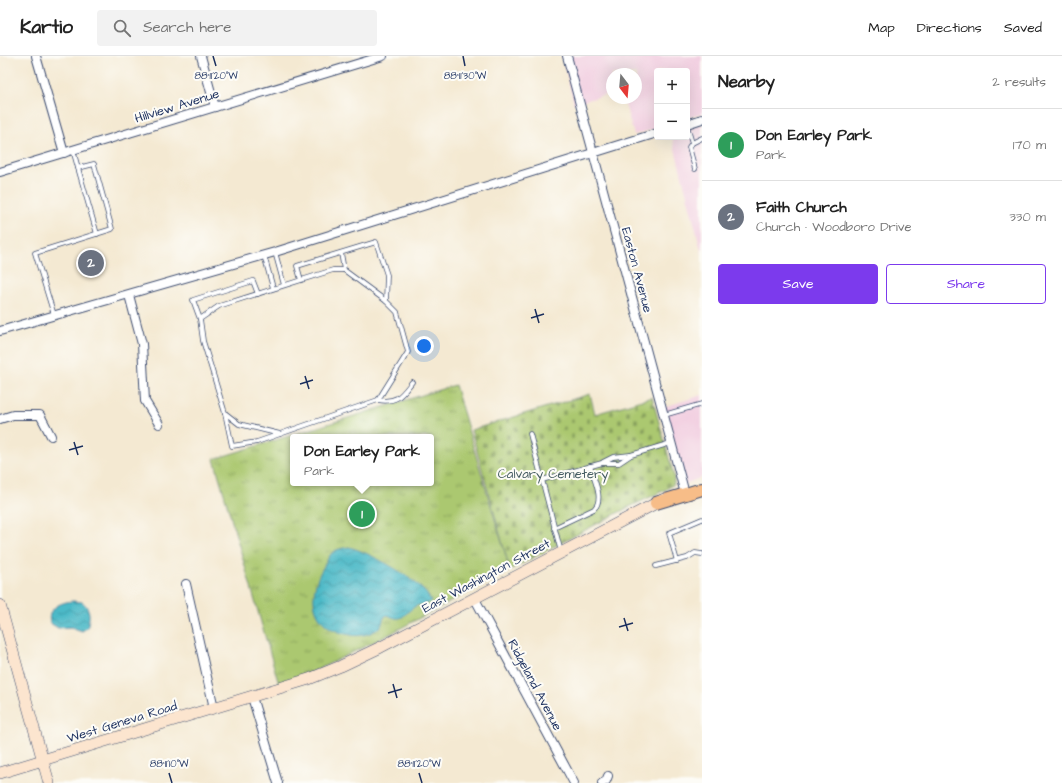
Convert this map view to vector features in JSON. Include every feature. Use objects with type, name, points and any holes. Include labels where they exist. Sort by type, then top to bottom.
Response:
[{"type":"main road","name":"East Washington Street","points":[[252,696],[308,679],[365,655],[475,599],[561,552],[656,503],[702,483]]},
{"type":"main road","points":[[656,503],[702,490]]},
{"type":"main road","points":[[0,605],[49,783]]},
{"type":"main road","name":"West Geneva Road","points":[[0,773],[252,696]]},
{"type":"street","points":[[36,56],[64,153]]},
{"type":"street","points":[[201,56],[215,107]]},
{"type":"street","name":"Hillview Avenue","points":[[0,172],[383,56]]},
{"type":"street","name":"Easton Avenue","points":[[566,56],[684,490]]},
{"type":"street","points":[[690,124],[702,119]]},
{"type":"street","points":[[0,331],[275,252],[654,134]]},
{"type":"street","points":[[129,295],[142,344],[145,401],[159,424]]},
{"type":"street","points":[[0,419],[13,415],[40,415],[51,436]]},
{"type":"street","points":[[186,584],[214,708]]},
{"type":"street","name":"Ridgeland Avenue","points":[[475,599],[574,783]]},
{"type":"street","points":[[252,696],[278,783]]},
{"type":"street","points":[[602,783],[606,781],[608,776]]},
{"type":"lane","points":[[690,133],[694,143]]},
{"type":"lane","points":[[695,169],[689,146],[702,138]]},
{"type":"lane","points":[[694,143],[702,144]]},
{"type":"lane","points":[[73,150],[97,234]]},
{"type":"lane","points":[[54,315],[35,253],[112,229],[94,164],[78,168]]},
{"type":"lane","points":[[302,280],[297,266],[376,242],[387,275],[386,301]]},
{"type":"lane","points":[[275,252],[284,285]]},
{"type":"lane","points":[[341,253],[344,270]]},
{"type":"lane","points":[[264,255],[273,288]]},
{"type":"lane","points":[[200,319],[219,306],[333,270],[344,270],[386,301],[397,312],[408,352],[378,400]]},
{"type":"lane","points":[[258,294],[253,281],[193,300],[200,319],[203,340],[225,413],[232,446],[256,442],[378,400],[390,402],[401,396],[412,382]]},
{"type":"lane","points":[[664,414],[702,404]]},
{"type":"lane","points":[[225,413],[239,424],[280,434]]},
{"type":"lane","points":[[530,434],[561,552]]},
{"type":"lane","points":[[542,480],[602,463],[618,455],[631,454],[671,443]]},
{"type":"lane","points":[[602,463],[619,463],[631,454]]},
{"type":"lane","points":[[554,528],[594,508],[599,503],[599,497],[590,466]]},
{"type":"lane","points":[[676,561],[669,533],[702,519]]},
{"type":"lane","points":[[656,566],[687,558],[695,553],[702,554]]},
{"type":"shaded area","points":[[562,56],[702,56],[702,114],[690,117],[690,68],[654,68],[654,129],[634,135],[625,104],[642,104],[642,68],[606,68],[606,95],[574,104]]},
{"type":"shaded area","points":[[702,124],[702,254],[673,140],[690,140],[690,127]]},
{"type":"shaded area","points":[[702,395],[702,477],[685,484],[664,407]]},
{"type":"green space","points":[[455,385],[510,570],[386,636],[280,688],[214,459],[290,436],[290,486],[434,486],[434,434],[295,434]]},
{"type":"green space","name":"Calvary Cemetery","points":[[590,394],[595,414],[652,397],[674,476],[674,484],[510,570],[471,430]]},
{"type":"water","points":[[349,547],[382,561],[407,576],[426,593],[431,601],[412,608],[401,618],[388,615],[385,616],[380,627],[358,636],[338,632],[328,626],[320,619],[316,610],[314,600],[315,589],[318,578],[331,554]]},
{"type":"water","points":[[73,601],[82,602],[87,607],[89,621],[87,628],[82,631],[71,627],[58,628],[50,623],[49,618],[52,610],[59,604]]},
{"type":"place","name":"Faith Church","points":[[91,263]]},
{"type":"place","name":"Don Earley Park","points":[[362,514]]}]
